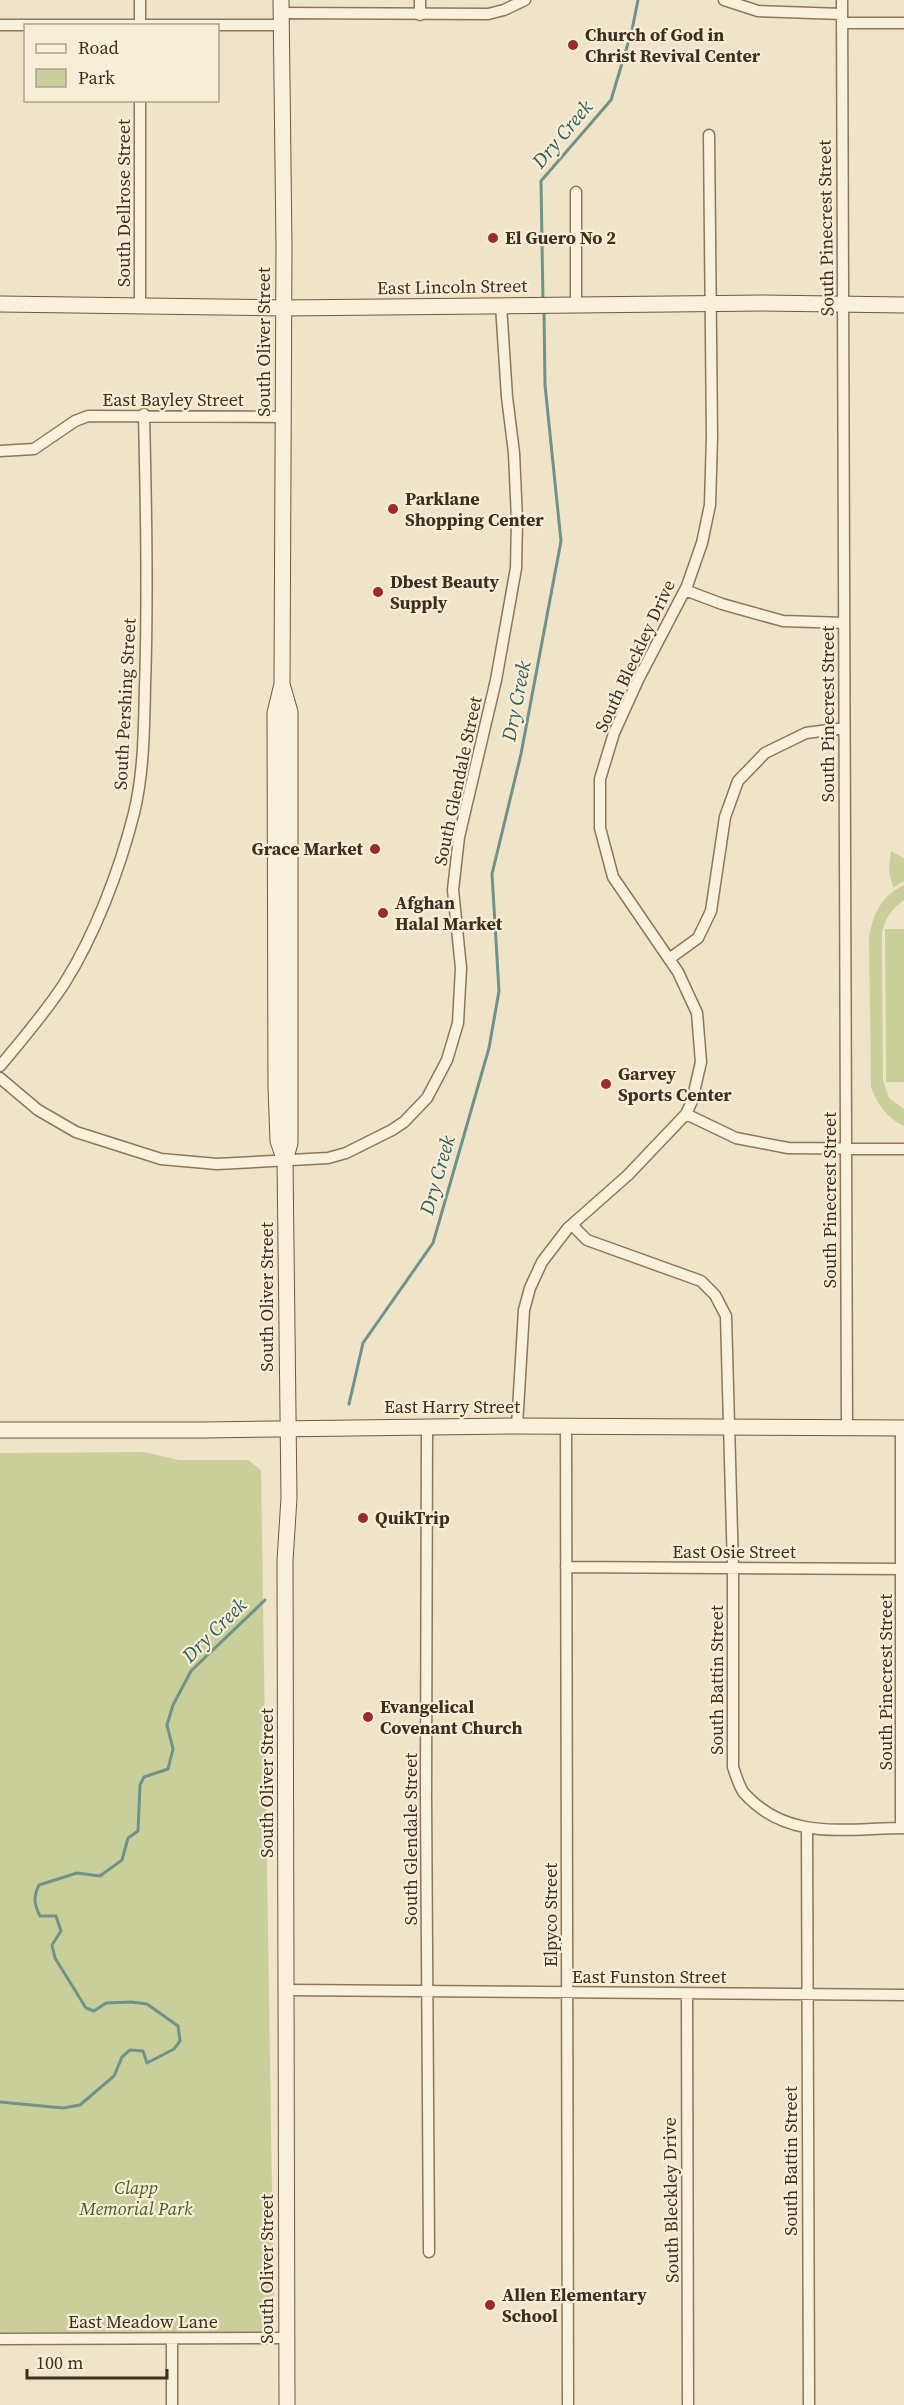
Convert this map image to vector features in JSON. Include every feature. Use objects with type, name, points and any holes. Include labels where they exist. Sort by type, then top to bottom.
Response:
[{"type":"main road","name":"South Oliver Street","points":[[281,13],[284,308],[282,684],[275,713],[276,1087],[278,1141],[285,1161],[289,1498],[285,1561],[287,2405]]},
{"type":"main road","name":"East Lincoln Street","points":[[0,304],[284,308],[560,304],[904,305]]},
{"type":"main road","name":"East Harry Street","points":[[0,1430],[427,1426],[902,1428]]},
{"type":"street","points":[[140,0],[140,24]]},
{"type":"street","points":[[420,0],[420,15]]},
{"type":"street","points":[[152,24],[281,13],[488,14],[504,10],[525,0]]},
{"type":"street","points":[[724,0],[758,11],[904,22]]},
{"type":"street","name":"South Pinecrest Street","points":[[842,0],[841,233],[844,304],[847,1428]]},
{"type":"street","points":[[0,25],[24,25]]},
{"type":"street","name":"South Dellrose Street","points":[[140,102],[140,306]]},
{"type":"street","name":"South Bleckley Drive","points":[[517,1426],[524,1310],[530,1288],[542,1262],[572,1225],[628,1175],[686,1114],[692,1101],[700,1062],[697,1013],[678,972],[613,877],[600,828],[600,779],[614,733],[626,706],[685,590],[702,543],[710,505],[709,135]]},
{"type":"street","points":[[576,192],[576,304]]},
{"type":"street","name":"South Glendale Street","points":[[0,1078],[38,1110],[76,1132],[151,1156],[185,1162],[217,1164],[328,1158],[346,1153],[404,1122],[427,1098],[447,1060],[458,1023],[461,968],[453,890],[459,837],[496,680],[516,568],[517,520],[514,453],[507,397],[501,305]]},
{"type":"street","name":"East Bayley Street","points":[[0,451],[34,449],[75,421],[88,416],[144,414],[283,417]]},
{"type":"street","name":"South Pershing Street","points":[[0,1066],[52,1001],[75,963],[96,923],[135,811],[143,746],[148,620],[144,414]]},
{"type":"street","points":[[685,590],[722,604],[783,621],[844,623]]},
{"type":"street","points":[[669,959],[698,938],[711,911],[724,817],[738,781],[765,753],[806,733],[844,728]]},
{"type":"street","points":[[686,1114],[736,1138],[788,1148],[904,1149]]},
{"type":"street","name":"South Battin Street","points":[[572,1225],[587,1240],[701,1281],[715,1295],[726,1316],[733,1568],[733,1767],[743,1791],[766,1811],[791,1825],[807,1828],[808,2405]]},
{"type":"street","name":"South Glendale Street","points":[[427,1426],[429,2252]]},
{"type":"street","name":"Elpyco Street","points":[[566,1426],[568,2405]]},
{"type":"street","name":"South Pinecrest Street","points":[[902,1428],[903,1828]]},
{"type":"street","name":"East Osie Street","points":[[566,1568],[902,1569]]},
{"type":"street","points":[[807,1828],[903,1828]]},
{"type":"street","name":"East Funston Street","points":[[286,1990],[904,1995]]},
{"type":"street","name":"South Bleckley Drive","points":[[687,1994],[688,2405]]},
{"type":"street","name":"East Meadow Lane","points":[[0,2339],[286,2338]]},
{"type":"street","points":[[172,2339],[172,2405]]},
{"type":"green space","points":[[891,851],[904,858],[904,881],[893,888],[889,870]]},
{"type":"green space","points":[[904,885],[904,900],[890,914],[882,933],[883,1080],[889,1098],[904,1109],[904,1126],[883,1110],[871,1087],[869,937],[876,913],[884,900]]},
{"type":"green space","points":[[885,929],[904,929],[904,1082],[886,1082]]},
{"type":"green space","name":"Clapp Memorial Park","points":[[144,1452],[179,1460],[248,1460],[261,1470],[274,2324],[269,2333],[0,2335],[0,1453]]},
{"type":"waterway","name":"Dry Creek","points":[[543,302],[541,181],[611,100],[632,30],[638,0]]},
{"type":"waterway","name":"Dry Creek","points":[[349,1404],[363,1343],[433,1243],[489,1048],[499,991],[492,874],[521,754],[561,541],[545,385],[544,311]]},
{"type":"waterway","name":"Dry Creek","points":[[0,2102],[63,2108],[80,2105],[114,2076],[122,2057],[130,2050],[143,2051],[147,2063],[174,2049],[180,2041],[178,2026],[147,2004],[106,2003],[94,2011],[86,2008],[55,1958],[52,1945],[61,1931],[56,1916],[40,1916],[35,1897],[39,1885],[77,1873],[100,1876],[122,1860],[128,1838],[138,1831],[140,1785],[144,1777],[168,1769],[173,1749],[167,1725],[173,1705],[191,1671],[265,1600]]},
{"type":"place","name":"Church of God in Christ Revival Center","points":[[573,45]]},
{"type":"place","name":"El Guero No 2","points":[[493,238]]},
{"type":"place","name":"Parklane Shopping Center","points":[[393,509]]},
{"type":"place","name":"Dbest Beauty Supply","points":[[378,592]]},
{"type":"place","name":"Grace Market","points":[[375,849]]},
{"type":"place","name":"Afghan Halal Market","points":[[383,913]]},
{"type":"place","name":"Garvey Sports Center","points":[[606,1084]]},
{"type":"place","name":"QuikTrip","points":[[363,1518]]},
{"type":"place","name":"Evangelical Covenant Church","points":[[368,1717]]},
{"type":"place","name":"Allen Elementary School","points":[[490,2305]]}]
